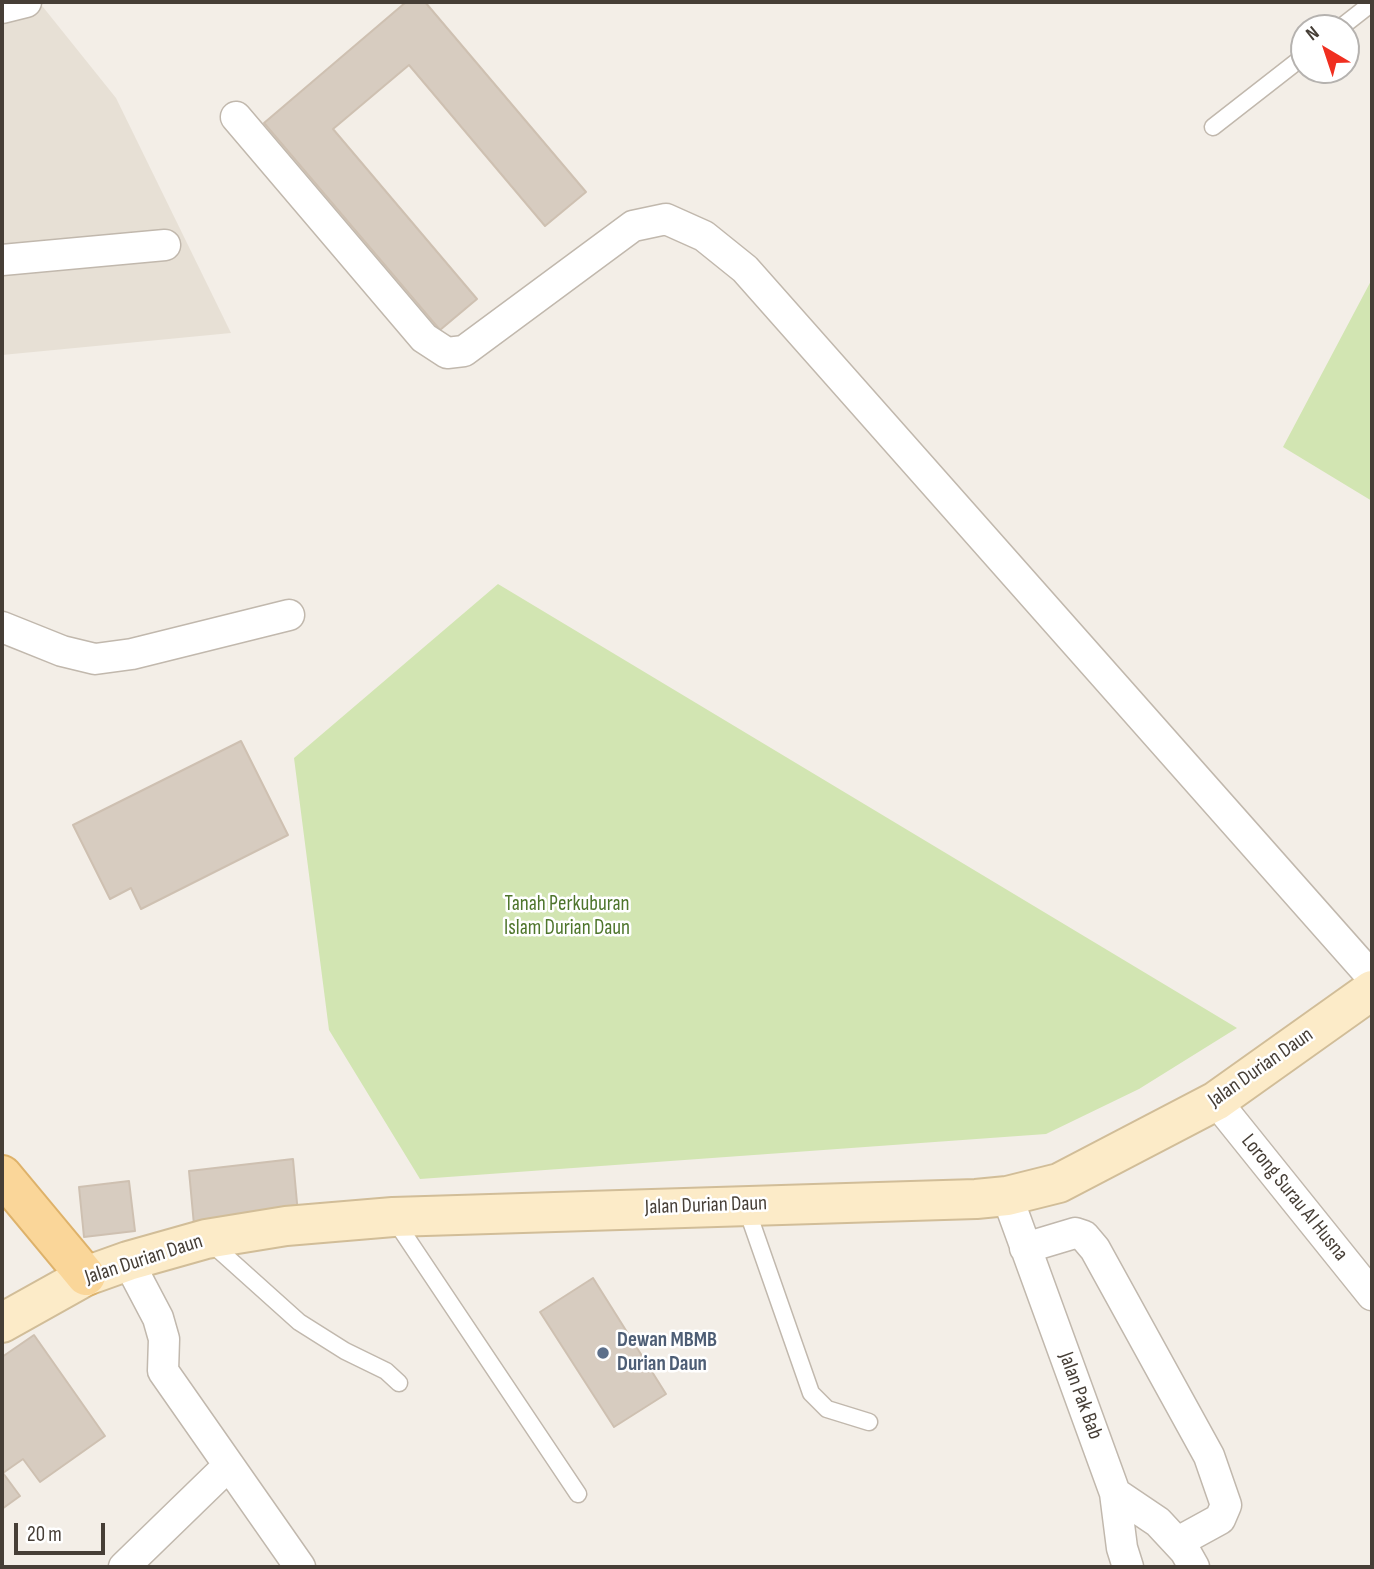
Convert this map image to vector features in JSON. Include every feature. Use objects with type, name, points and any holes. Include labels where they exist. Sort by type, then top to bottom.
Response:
[{"type":"main road","points":[[2,1175],[86,1276]]},
{"type":"street","points":[[2,8],[26,2]]},
{"type":"street","points":[[236,117],[424,338],[447,353],[464,351],[634,226],[666,219],[704,236],[745,269],[1372,977]]},
{"type":"street","points":[[2,260],[165,246]]},
{"type":"street","points":[[2,627],[62,652],[95,659],[132,654],[289,615]]},
{"type":"street","name":"Jalan Durian Daun","points":[[2,1323],[86,1276],[128,1261],[206,1239],[286,1226],[393,1217],[1007,1196],[1059,1183],[1216,1101],[1372,990]]},
{"type":"street","name":"Lorong Surau Al Husna","points":[[1216,1101],[1372,1295]]},
{"type":"street","name":"Jalan Pak Bab","points":[[1007,1196],[1115,1493],[1122,1548],[1128,1567]]},
{"type":"street","points":[[1025,1248],[1075,1233],[1084,1236],[1095,1250],[1209,1456],[1226,1505],[1220,1519],[1178,1542]]},
{"type":"street","points":[[128,1261],[158,1318],[164,1339],[163,1371],[227,1467],[300,1567]]},
{"type":"street","points":[[124,1567],[227,1467]]},
{"type":"street","points":[[1115,1493],[1158,1522],[1178,1542],[1194,1567]]},
{"type":"lane","points":[[1358,14],[1372,3]]},
{"type":"lane","points":[[1213,127],[1290,67]]},
{"type":"lane","points":[[745,1204],[811,1394],[827,1409],[869,1422]]},
{"type":"lane","points":[[393,1217],[578,1494]]},
{"type":"lane","points":[[206,1239],[299,1322],[345,1351],[386,1371],[399,1382]]},
{"type":"shaded area","points":[[2,2],[39,2],[116,98],[231,333],[2,355]]},
{"type":"green space","points":[[1372,279],[1372,501],[1283,447]]},
{"type":"green space","name":"Tanah Perkuburan Islam Durian Daun","points":[[498,584],[1237,1028],[1139,1089],[1046,1134],[420,1179],[329,1030],[294,758]]},
{"type":"building","points":[[406,2],[425,2],[586,192],[545,226],[409,65],[333,129],[477,299],[440,330],[264,123]]},
{"type":"building","points":[[241,741],[288,835],[141,909],[131,888],[110,899],[73,825]]},
{"type":"building","points":[[293,1159],[298,1214],[194,1225],[189,1171]]},
{"type":"building","points":[[129,1181],[135,1231],[84,1237],[79,1187]]},
{"type":"building","name":"Dewan MBMB Durian Daun","points":[[593,1278],[666,1394],[614,1427],[540,1312]]},
{"type":"building","points":[[34,1335],[105,1436],[40,1482],[23,1459],[3,1473],[20,1496],[2,1509],[2,1357]]},
{"type":"place","name":"Dewan MBMB Durian Daun","points":[[603,1353]]}]
